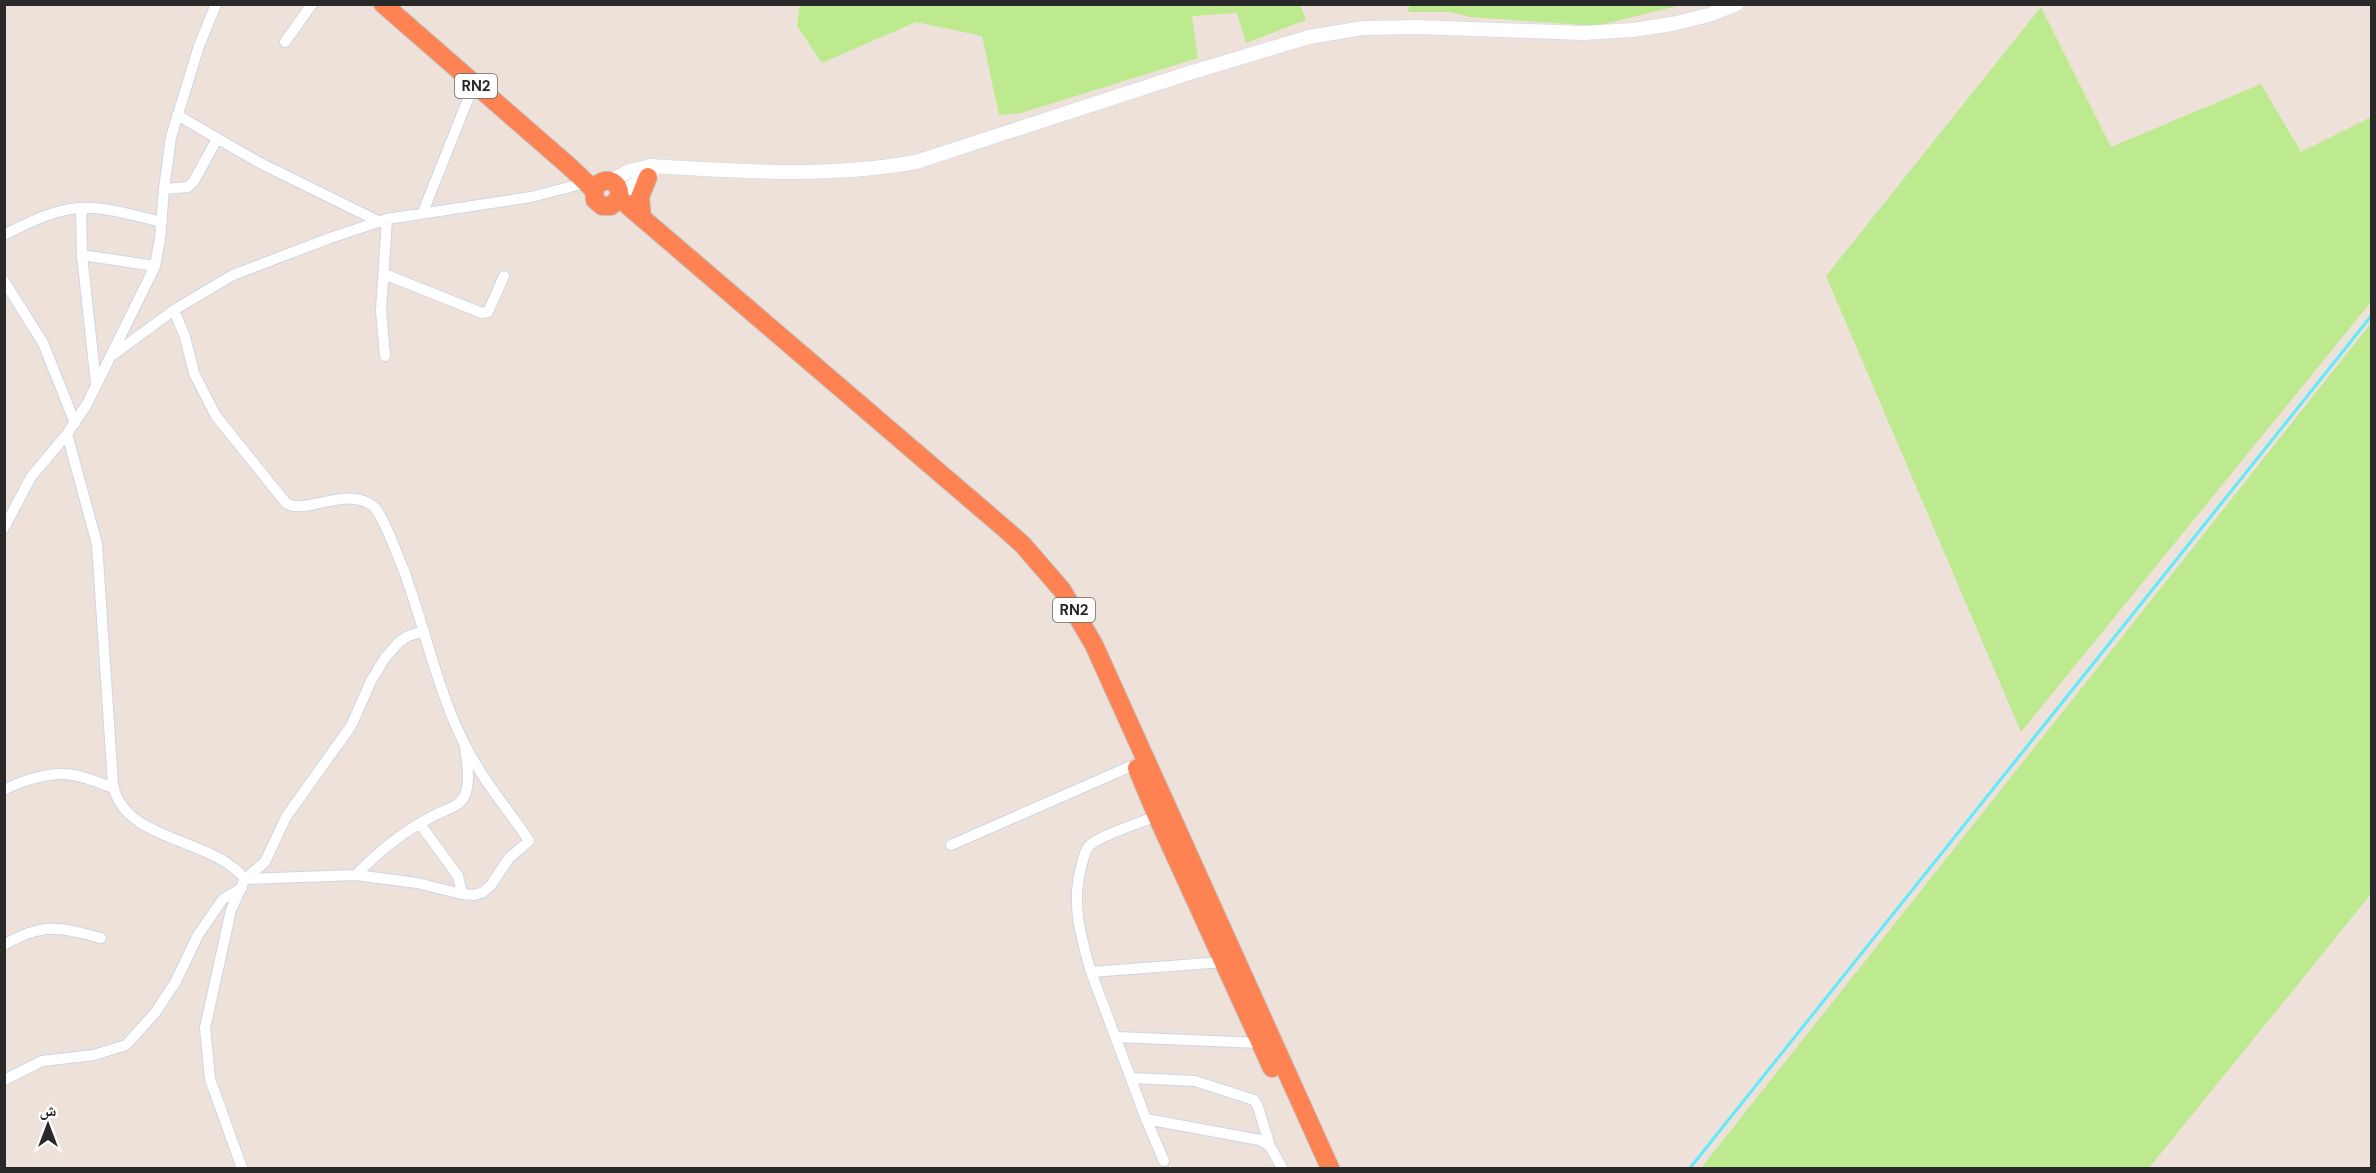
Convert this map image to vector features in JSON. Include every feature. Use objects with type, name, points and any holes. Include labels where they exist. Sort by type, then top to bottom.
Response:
[{"type":"highway","name":"RN2","points":[[383,4],[570,167],[642,218],[1010,534],[1062,590],[1094,645],[1330,1168]]},
{"type":"highway","points":[[642,218],[640,197],[648,177]]},
{"type":"highway","name":"RN2","points":[[606,191],[1015,554],[1051,595],[1066,618],[1110,706],[1157,816],[1317,1168]]},
{"type":"street","points":[[4,528],[31,477],[75,423],[155,266],[162,222],[164,189],[177,115],[199,46],[216,4]]},
{"type":"street","points":[[285,42],[312,4]]},
{"type":"street","points":[[606,191],[640,167],[666,166],[797,173],[855,171],[894,166],[933,157],[1167,80],[1309,38],[1374,28],[1417,27],[1584,33],[1633,30],[1709,15],[1737,4]]},
{"type":"street","points":[[423,212],[474,84]]},
{"type":"street","points":[[177,115],[217,139],[383,220]]},
{"type":"street","points":[[164,189],[188,187],[194,181],[217,139]]},
{"type":"street","points":[[107,359],[174,310],[233,275],[383,220],[531,197],[606,191],[648,177],[666,166]]},
{"type":"street","points":[[4,235],[39,218],[60,211],[81,208],[162,222]]},
{"type":"street","points":[[81,208],[82,255],[96,385]]},
{"type":"street","points":[[383,220],[384,274],[381,311],[385,356]]},
{"type":"street","points":[[82,255],[155,266]]},
{"type":"street","points":[[384,274],[482,313],[488,312],[493,306],[504,276]]},
{"type":"street","points":[[4,281],[42,343],[75,423]]},
{"type":"street","points":[[174,310],[185,337],[194,373],[216,417],[286,503],[291,507],[300,507],[350,498],[363,501],[377,510],[401,564],[444,695],[465,744],[529,841],[509,858],[491,885],[483,892],[474,895],[417,883],[356,875],[243,884]]},
{"type":"street","points":[[67,434],[98,544],[114,788],[117,799],[140,823],[208,853],[238,870],[243,884],[231,910],[205,1028],[210,1079],[242,1168]]},
{"type":"street","points":[[4,1080],[42,1060],[94,1055],[126,1045],[148,1021],[176,981],[198,935],[223,899],[243,884],[265,862],[286,817],[351,726],[371,681],[385,658],[399,642],[424,630]]},
{"type":"street","points":[[356,875],[384,848],[420,824],[460,802],[464,797],[468,774],[465,744]]},
{"type":"street","points":[[951,845],[1136,764]]},
{"type":"street","points":[[4,790],[23,782],[72,774],[114,788]]},
{"type":"street","points":[[1157,816],[1095,842],[1084,853],[1076,883],[1076,899],[1082,943],[1091,972],[1164,1161]]},
{"type":"street","points":[[420,824],[458,876],[462,894]]},
{"type":"street","points":[[4,945],[25,933],[49,928],[72,930],[100,938]]},
{"type":"street","points":[[1091,972],[1223,962]]},
{"type":"street","points":[[1117,1037],[1260,1043]]},
{"type":"street","points":[[1131,1078],[1195,1081],[1254,1100],[1270,1146],[1282,1168]]},
{"type":"street","points":[[1146,1119],[1260,1140],[1270,1146]]},
{"type":"green space","points":[[800,4],[1300,4],[1306,20],[1246,43],[1237,13],[1192,16],[1198,58],[1021,113],[999,115],[982,36],[916,22],[822,63],[797,26]]},
{"type":"green space","points":[[1410,4],[1681,5],[1596,26],[1471,17],[1449,12],[1408,12]]},
{"type":"green space","points":[[2041,7],[2111,147],[2261,84],[2301,152],[2371,117],[2371,302],[2021,732],[1826,276]]},
{"type":"green space","points":[[2371,323],[2371,894],[2149,1168],[1701,1168]]},
{"type":"waterway","points":[[1690,1168],[2372,315]]}]
